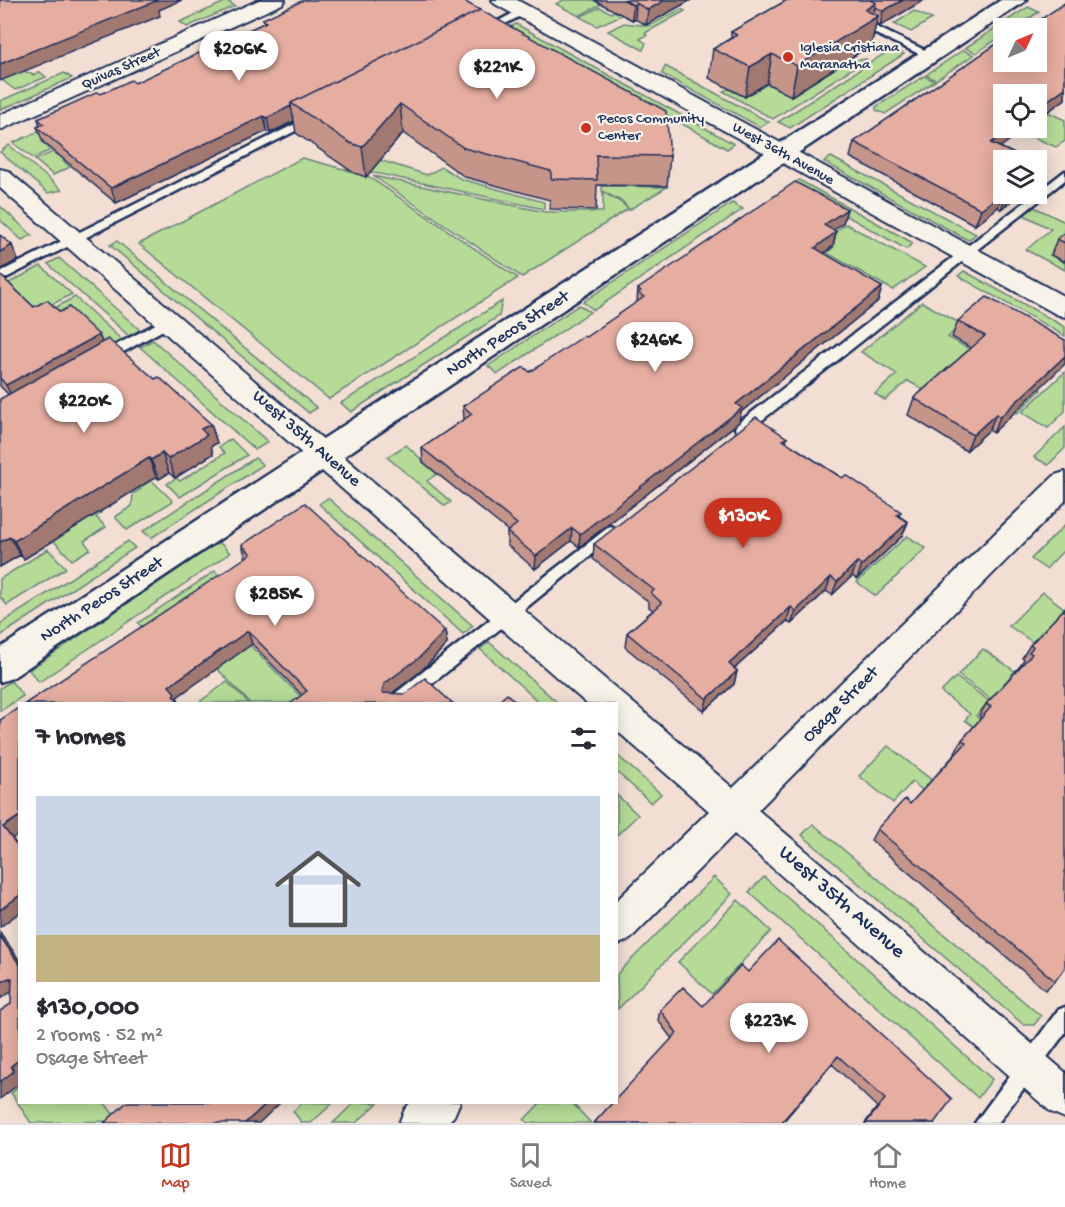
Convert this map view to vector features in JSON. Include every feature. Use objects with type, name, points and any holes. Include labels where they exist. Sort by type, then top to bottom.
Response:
[{"type":"street","name":"Quivas Street","points":[[0,123],[275,0]]},
{"type":"street","name":"West 36th Avenue","points":[[502,0],[1065,308]]},
{"type":"street","name":"North Pecos Street","points":[[0,667],[784,155],[1016,0]]},
{"type":"street","name":"West 35th Avenue","points":[[0,176],[608,702]]},
{"type":"street","name":"Osage Street","points":[[618,925],[1065,483]]},
{"type":"street","name":"West 35th Avenue","points":[[618,711],[1065,1098]]},
{"type":"street","points":[[419,1123],[438,1104]]},
{"type":"lane","points":[[469,38],[523,11]]},
{"type":"lane","points":[[852,19],[932,56]]},
{"type":"lane","points":[[0,276],[324,112]]},
{"type":"lane","points":[[726,441],[1065,174]]},
{"type":"lane","points":[[91,364],[169,321]]},
{"type":"lane","points":[[396,702],[623,522]]},
{"type":"lane","points":[[986,1123],[1065,1017]]},
{"type":"green space","points":[[563,0],[593,0],[601,4],[579,16],[556,4]]},
{"type":"green space","points":[[636,0],[624,14],[597,26],[580,17],[600,7],[611,13]]},
{"type":"green space","points":[[227,1],[235,6],[187,27],[180,22]]},
{"type":"green space","points":[[1028,7],[1039,12],[1029,18],[1011,18]]},
{"type":"green space","points":[[681,9],[685,11],[645,33],[647,35],[640,39],[646,43],[643,50],[608,31],[624,23],[649,26]]},
{"type":"green space","points":[[914,11],[932,19],[911,32],[894,24]]},
{"type":"green space","points":[[516,24],[734,144],[727,149],[510,27]]},
{"type":"green space","points":[[993,30],[993,42],[976,53],[965,48]]},
{"type":"green space","points":[[893,48],[904,54],[790,128],[778,122]]},
{"type":"green space","points":[[963,50],[974,55],[936,80],[926,75]]},
{"type":"green space","points":[[0,52],[26,72],[34,75],[40,72],[46,77],[15,90],[2,80]]},
{"type":"green space","points":[[867,59],[773,119],[723,91],[728,89],[745,97],[767,84],[792,96],[847,61]]},
{"type":"green space","points":[[665,66],[769,122],[760,127],[662,74]]},
{"type":"green space","points":[[64,73],[72,78],[0,110],[0,101]]},
{"type":"green space","points":[[924,76],[935,81],[885,114],[876,110],[876,107]]},
{"type":"green space","points":[[113,97],[42,142],[51,150],[33,158],[13,143]]},
{"type":"green space","points":[[1047,112],[1065,120],[1065,141],[1056,147],[1035,138],[1047,138]]},
{"type":"green space","points":[[9,145],[62,190],[48,193],[0,152]]},
{"type":"green space","points":[[53,152],[57,155],[63,152],[69,158],[63,161],[70,167],[53,175],[35,160]]},
{"type":"green space","points":[[370,157],[427,175],[442,167],[461,179],[544,202],[544,209],[361,170]]},
{"type":"green space","points":[[831,157],[976,234],[968,240],[824,162]]},
{"type":"green space","points":[[302,158],[366,175],[518,278],[329,399],[139,244]]},
{"type":"green space","points":[[373,176],[545,212],[603,212],[603,192],[628,209],[522,277]]},
{"type":"green space","points":[[799,180],[913,243],[906,249],[791,185]]},
{"type":"green space","points":[[602,186],[667,187],[629,210],[623,202],[602,191]]},
{"type":"green space","points":[[732,203],[743,209],[594,310],[583,302]]},
{"type":"green space","points":[[0,206],[32,235],[22,240],[0,220]]},
{"type":"green space","points":[[1034,207],[1065,222],[1065,242],[1050,255],[1065,263],[1065,270],[1026,250],[1051,229],[1024,215]]},
{"type":"green space","points":[[846,224],[925,267],[893,290],[827,253],[834,247],[824,240]]},
{"type":"green space","points":[[117,241],[317,408],[309,413],[110,245]]},
{"type":"green space","points":[[59,258],[140,330],[129,336],[48,264]]},
{"type":"green space","points":[[41,266],[72,294],[37,312],[7,284]]},
{"type":"green space","points":[[964,271],[1065,327],[1065,336],[958,276]]},
{"type":"green space","points":[[75,297],[122,340],[100,353],[51,310]]},
{"type":"green space","points":[[502,301],[499,316],[351,412],[341,403]]},
{"type":"green space","points":[[922,302],[961,324],[948,337],[1041,390],[1017,413],[951,374],[929,393],[908,381],[885,400],[875,394],[897,374],[861,352]]},
{"type":"green space","points":[[579,305],[590,312],[498,374],[488,366]]},
{"type":"green space","points":[[153,340],[268,442],[255,450],[140,347]]},
{"type":"green space","points":[[1065,372],[1065,411],[1048,428],[1022,412]]},
{"type":"green space","points":[[1065,427],[1065,448],[1048,465],[1034,457]]},
{"type":"green space","points":[[108,438],[173,501],[127,530],[115,517],[132,506],[133,494],[141,489],[97,445]]},
{"type":"green space","points":[[231,439],[247,455],[180,497],[167,484],[176,478],[180,481],[225,453],[219,447]]},
{"type":"green space","points":[[406,445],[437,474],[427,481],[451,502],[445,506],[387,457]]},
{"type":"green space","points":[[255,458],[263,465],[151,538],[143,531]]},
{"type":"green space","points":[[76,488],[101,513],[96,517],[106,527],[84,541],[90,549],[72,560],[54,541],[59,537],[19,494]]},
{"type":"green space","points":[[328,498],[473,626],[463,634],[319,504]]},
{"type":"green space","points":[[1065,525],[1065,549],[1046,569],[1031,559]]},
{"type":"green space","points":[[907,536],[926,548],[876,596],[857,582]]},
{"type":"green space","points":[[128,541],[135,548],[0,636],[0,624]]},
{"type":"green space","points":[[219,542],[230,553],[39,682],[29,670]]},
{"type":"green space","points":[[48,549],[66,568],[7,605],[0,597],[0,579]]},
{"type":"green space","points":[[215,571],[228,585],[148,634],[138,623]]},
{"type":"green space","points":[[1043,592],[1065,609],[1037,645],[1009,626]]},
{"type":"green space","points":[[212,607],[306,702],[249,702],[180,630]]},
{"type":"green space","points":[[489,642],[557,702],[539,702],[480,649]]},
{"type":"green space","points":[[983,649],[1032,683],[992,700],[958,675]]},
{"type":"green space","points":[[956,677],[989,701],[976,716],[1065,793],[965,720],[970,714],[941,692]]},
{"type":"green space","points":[[11,681],[23,696],[0,711],[0,688]]},
{"type":"green space","points":[[227,682],[248,702],[199,702]]},
{"type":"green space","points":[[888,746],[1024,852],[1015,862],[912,782],[893,803],[859,776]]},
{"type":"green space","points":[[618,756],[661,794],[651,803],[618,773]]},
{"type":"green space","points":[[618,796],[638,815],[618,834]]},
{"type":"green space","points":[[813,824],[1041,1016],[1034,1025],[1024,1025],[802,835]]},
{"type":"green space","points":[[714,877],[732,894],[618,1009],[618,973]]},
{"type":"green space","points":[[764,877],[992,1079],[978,1098],[749,892]]},
{"type":"green space","points":[[738,900],[771,931],[712,994],[678,962]]},
{"type":"green space","points":[[18,1087],[18,1104],[11,1093]]},
{"type":"green space","points":[[18,1104],[106,1104],[118,1121],[31,1123]]},
{"type":"green space","points":[[301,1104],[332,1104],[311,1123],[302,1123],[293,1111]]},
{"type":"green space","points":[[353,1104],[377,1104],[356,1123],[333,1123]]},
{"type":"green space","points":[[539,1104],[573,1104],[591,1123],[528,1123],[524,1120]]},
{"type":"building","points":[[0,0],[155,0],[156,1],[0,64]]},
{"type":"building","points":[[304,0],[462,0],[480,10],[291,103],[291,106],[267,118],[264,116],[111,188],[37,127],[44,124],[38,119],[98,92],[101,94],[131,80],[135,83],[266,22],[263,19]]},
{"type":"building","points":[[624,0],[665,0],[648,10],[636,3],[633,5]]},
{"type":"building","points":[[787,0],[870,0],[876,3],[865,10],[878,16],[797,66],[772,54],[750,67],[713,49],[737,35],[731,32]]},
{"type":"building","points":[[870,0],[903,0],[883,11],[875,7],[876,3]]},
{"type":"building","points":[[1065,3],[1065,88],[1047,101],[1047,84],[993,84],[993,138],[998,138],[991,143],[1006,150],[993,150],[993,200],[981,209],[854,142],[993,47],[993,72],[1047,72],[1047,18],[1043,18]]},
{"type":"building","points":[[480,10],[666,111],[670,156],[596,155],[597,180],[551,179],[551,171],[464,148],[400,104],[362,147],[350,143],[291,103]]},
{"type":"building","points":[[795,182],[847,209],[824,225],[836,232],[815,248],[882,287],[736,404],[742,408],[580,534],[572,528],[536,556],[507,532],[517,524],[422,448],[472,414],[463,406],[524,367],[530,372],[584,336],[586,337],[644,297],[638,293],[641,291],[638,289]]},
{"type":"building","points":[[1065,233],[1065,243],[1057,239]]},
{"type":"building","points":[[0,235],[12,245],[0,252]]},
{"type":"building","points":[[0,275],[34,307],[47,300],[60,312],[69,307],[99,335],[6,385],[0,378]]},
{"type":"building","points":[[987,297],[1065,340],[1065,356],[1000,417],[996,414],[973,435],[914,398],[985,336],[958,321]]},
{"type":"building","points":[[108,339],[155,379],[159,377],[211,424],[201,429],[207,435],[168,459],[162,453],[151,460],[149,458],[14,541],[10,537],[0,542],[0,399]]},
{"type":"building","points":[[756,417],[787,438],[783,440],[842,478],[846,475],[901,512],[897,515],[908,522],[862,565],[857,562],[837,582],[831,577],[796,611],[791,607],[729,664],[737,671],[707,699],[627,633],[662,603],[651,593],[654,590],[594,544]]},
{"type":"building","points":[[305,503],[445,631],[419,658],[384,684],[382,693],[405,694],[425,678],[451,702],[293,702],[307,691],[248,631],[169,686],[179,702],[28,702],[251,554],[242,545]]},
{"type":"building","points":[[1065,608],[1065,968],[1055,981],[877,829],[905,799],[910,804],[966,743],[962,740],[991,707],[986,704],[1032,654],[1029,652],[1033,647],[1030,645]]},
{"type":"building","points":[[507,694],[516,702],[498,702]]},
{"type":"building","points":[[18,708],[18,817],[3,827],[18,846],[18,896],[0,910],[1,723],[0,720]]},
{"type":"building","points":[[0,936],[18,962],[18,1061],[11,1066],[14,1071],[0,1082],[0,1011],[11,1004],[12,978],[0,983]]},
{"type":"building","points":[[778,940],[952,1099],[934,1123],[866,1123],[885,1099],[838,1056],[781,1123],[594,1123],[611,1104],[618,1104],[618,1097],[677,1033],[660,1010],[683,987],[703,1006],[741,965],[748,972]]},
{"type":"building","points":[[125,1104],[266,1104],[245,1123],[104,1123]]},
{"type":"place","name":"Iglesia Cristiana Maranatha","points":[[788,57]]},
{"type":"place","name":"Pecos Community Center","points":[[586,128]]}]
